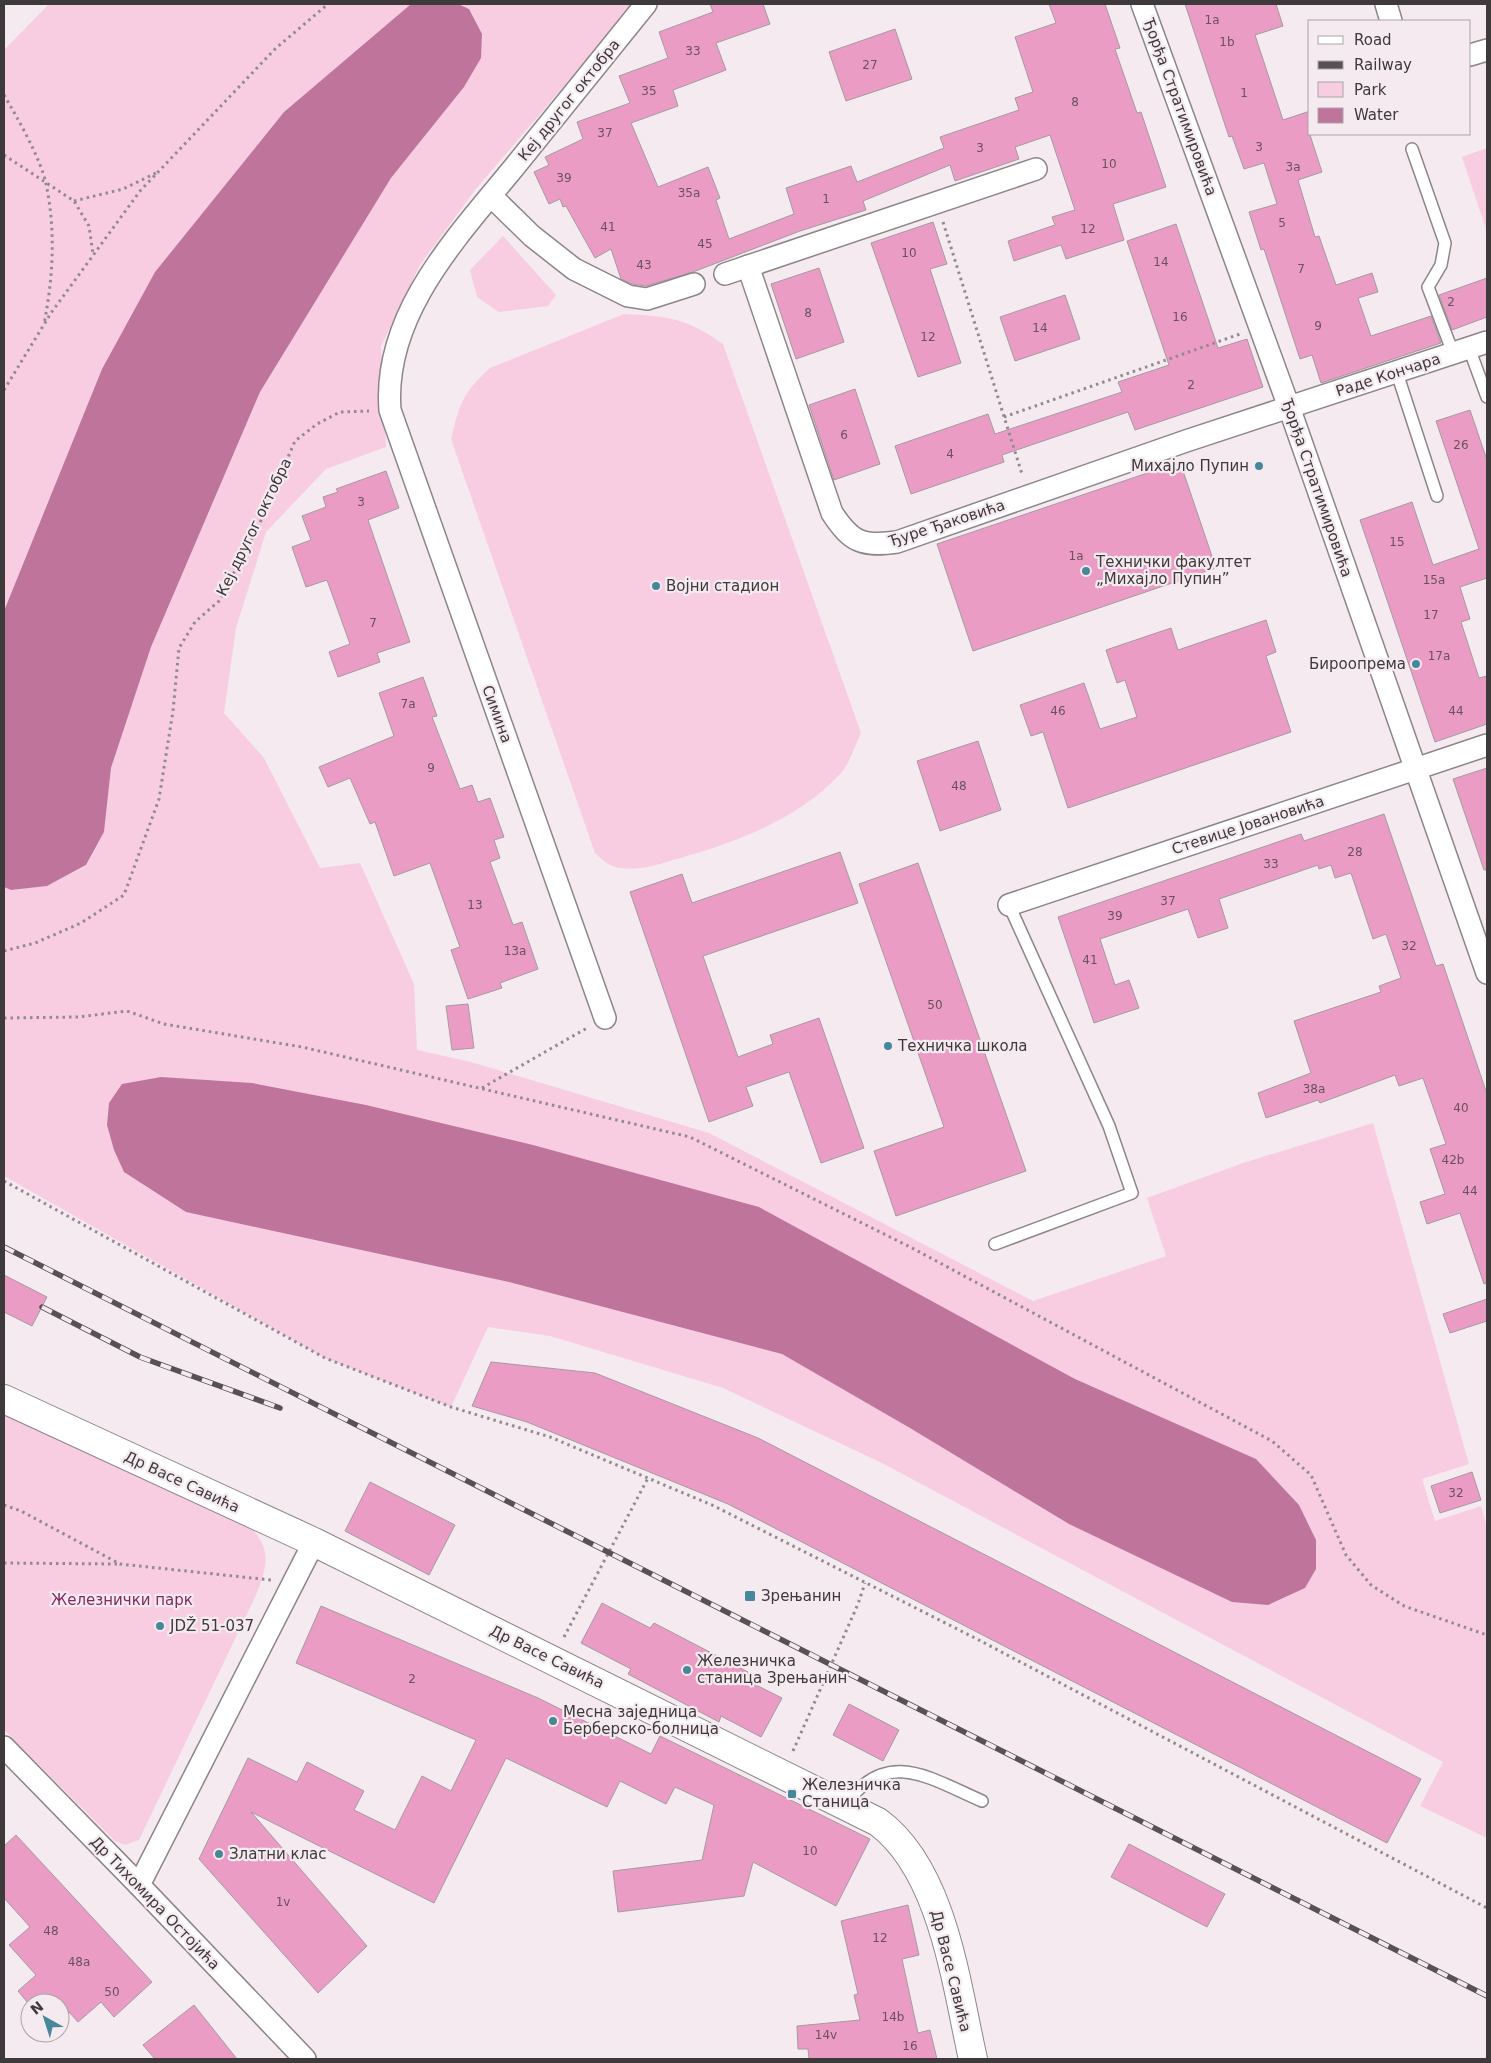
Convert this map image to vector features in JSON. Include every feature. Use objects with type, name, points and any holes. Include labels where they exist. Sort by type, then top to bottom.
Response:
[{"type":"street","name":"Кеј другог октобра","points":[[390,410],[390,376],[405,323],[438,261],[646,4]]},
{"type":"street","name":"Ђорђа Стратимировића","points":[[1142,4],[1289,407],[1487,973]]},
{"type":"street","points":[[1386,4],[1391,20]]},
{"type":"street","points":[[1471,55],[1487,50]]},
{"type":"street","points":[[726,274],[1036,170]]},
{"type":"street","points":[[492,196],[532,236],[574,269],[628,296],[647,299],[694,284]]},
{"type":"street","name":"Ђуре Ђаковића","points":[[748,266],[832,513],[845,532],[855,540],[870,543],[897,542],[1289,407]]},
{"type":"street","name":"Раде Кончара","points":[[1289,407],[1470,348]]},
{"type":"street","name":"Симина","points":[[390,410],[605,1018]]},
{"type":"street","name":"Стевице Јовановића","points":[[1009,905],[1487,745]]},
{"type":"street","name":"Др Васе Савића","points":[[4,1399],[314,1542],[878,1822],[891,1831],[914,1859],[923,1877],[943,1929],[973,2059]]},
{"type":"street","points":[[139,1885],[314,1542]]},
{"type":"street","name":"Др Тихомира Остојића","points":[[4,1747],[305,2059]]},
{"type":"lane","points":[[1412,149],[1445,243],[1441,265],[1428,287],[1470,348],[1487,397]]},
{"type":"lane","points":[[1398,372],[1437,496]]},
{"type":"lane","points":[[995,1244],[1132,1193],[1109,1126],[1009,905]]},
{"type":"lane","points":[[845,1805],[864,1782],[885,1772],[913,1772],[982,1800]]},
{"type":"path","points":[[4,390],[43,327],[93,254],[140,191],[275,50],[328,4]]},
{"type":"path","points":[[4,95],[20,122],[46,182],[53,232],[50,296],[43,327]]},
{"type":"path","points":[[4,155],[74,201],[89,226],[93,254]]},
{"type":"path","points":[[74,201],[123,189],[158,173]]},
{"type":"path","points":[[937,203],[1029,496]]},
{"type":"path","points":[[1004,417],[1260,327]]},
{"type":"path","name":"Кеј другог октобра","points":[[4,951],[34,943],[81,923],[124,895],[159,799],[173,711],[179,648],[195,622],[219,601],[259,525],[295,441],[317,424],[340,412],[390,410]]},
{"type":"path","points":[[4,1018],[78,1017],[127,1011],[164,1024],[302,1046],[690,1137],[912,1248],[1263,1436],[1311,1475],[1346,1555],[1371,1585],[1404,1606],[1487,1635]]},
{"type":"path","points":[[481,1089],[605,1018]]},
{"type":"path","points":[[4,1181],[325,1358],[451,1407],[550,1437],[712,1505],[1412,1866],[1487,1908]]},
{"type":"path","points":[[552,1660],[648,1478]]},
{"type":"path","points":[[4,1506],[21,1511],[120,1564]]},
{"type":"path","points":[[4,1563],[120,1564],[295,1582]]},
{"type":"path","points":[[783,1774],[858,1604],[865,1583]]},
{"type":"green space","points":[[49,4],[411,4],[284,112],[155,272],[102,369],[4,611],[4,50]]},
{"type":"green space","points":[[458,4],[634,4],[475,190],[420,265],[381,346],[386,447],[326,469],[266,532],[236,628],[224,713],[264,758],[320,868],[360,863],[414,984],[417,1050],[471,1062],[709,1133],[1033,1301],[1166,1256],[1147,1198],[1243,1163],[1373,1123],[1469,1464],[1422,1479],[1435,1521],[1481,1506],[1487,1527],[1487,1838],[1420,1806],[1443,1762],[882,1463],[723,1388],[550,1336],[488,1327],[451,1407],[325,1358],[4,1176],[4,887],[11,890],[47,886],[86,866],[104,832],[111,768],[151,647],[260,392],[391,178],[464,87],[469,10]]},
{"type":"green space","points":[[1487,148],[1487,232],[1462,157]]},
{"type":"green space","points":[[503,236],[556,295],[548,306],[499,312],[477,297],[470,270]]},
{"type":"green space","name":"Војни стадион","points":[[624,314],[676,320],[710,335],[723,344],[861,733],[850,759],[841,773],[806,804],[786,816],[743,837],[721,845],[656,865],[628,869],[610,865],[595,853],[451,439],[463,400],[473,385],[490,368]]},
{"type":"green space","name":"Железнички парк","points":[[4,1415],[253,1530],[263,1545],[266,1560],[265,1568],[257,1593],[139,1840],[125,1845],[115,1841],[4,1730]]},
{"type":"water","points":[[411,4],[458,4],[469,9],[482,34],[481,58],[464,87],[391,178],[260,392],[151,647],[111,768],[104,832],[86,865],[47,886],[11,890],[4,887],[4,611],[102,369],[155,272],[284,112]]},
{"type":"water","points":[[161,1077],[252,1083],[366,1105],[533,1145],[759,1207],[1075,1379],[1256,1459],[1299,1505],[1316,1540],[1316,1569],[1305,1588],[1268,1605],[1232,1602],[1069,1524],[910,1428],[782,1354],[509,1282],[186,1212],[124,1172],[114,1150],[107,1125],[109,1103],[122,1084]]},
{"type":"building","points":[[710,4],[763,4],[770,24],[716,43],[726,70],[673,90],[678,106],[631,123],[658,187],[708,167],[720,198],[716,200],[729,239],[794,214],[786,188],[851,166],[857,182],[944,148],[940,137],[1019,110],[1015,98],[1033,92],[1015,37],[1056,23],[1049,4],[1105,4],[1120,48],[1115,49],[1137,113],[1141,112],[1166,187],[1113,204],[1124,240],[1066,259],[1061,245],[1014,261],[1008,241],[1055,225],[1052,217],[1075,210],[1050,135],[1015,147],[1019,159],[955,181],[950,165],[863,201],[866,210],[800,231],[693,272],[646,286],[632,284],[621,279],[611,249],[595,258],[566,206],[563,207],[560,199],[549,204],[534,172],[549,165],[545,157],[583,139],[577,122],[630,103],[619,76],[668,58],[659,32],[713,12]]},
{"type":"building","points":[[1185,4],[1276,4],[1283,26],[1255,35],[1283,120],[1308,112],[1308,135],[1310,135],[1322,172],[1298,180],[1315,237],[1319,236],[1336,285],[1372,273],[1378,292],[1358,298],[1371,336],[1431,316],[1441,343],[1321,383],[1312,355],[1300,359],[1264,249],[1261,250],[1249,212],[1277,204],[1264,163],[1244,169],[1232,136],[1229,137]]},
{"type":"building","points":[[895,29],[912,79],[846,101],[829,52]]},
{"type":"building","points":[[933,222],[947,264],[930,269],[961,363],[918,377],[871,243]]},
{"type":"building","points":[[1176,224],[1218,348],[1247,339],[1263,387],[1135,430],[1128,412],[1002,455],[1004,462],[911,494],[895,446],[988,414],[995,434],[1122,392],[1118,382],[1169,365],[1127,241]]},
{"type":"building","points":[[819,268],[844,342],[796,359],[771,284]]},
{"type":"building","points":[[1487,278],[1487,317],[1452,330],[1439,295]]},
{"type":"building","points":[[1065,295],[1080,339],[1015,361],[1000,317]]},
{"type":"building","points":[[855,389],[880,464],[834,480],[809,405]]},
{"type":"building","points":[[1470,410],[1487,460],[1487,578],[1460,587],[1470,619],[1461,622],[1479,678],[1487,676],[1487,724],[1435,742],[1360,520],[1412,502],[1433,565],[1479,549],[1436,421]]},
{"type":"building","name":"Технички факултет „Михајло Пупин”","points":[[1180,462],[1216,568],[973,651],[937,544]]},
{"type":"building","points":[[386,471],[399,508],[368,520],[410,642],[377,653],[380,662],[338,677],[329,652],[350,644],[327,580],[306,587],[292,547],[311,540],[302,516],[326,507],[323,497],[338,492],[336,489]]},
{"type":"building","points":[[1266,620],[1276,652],[1266,656],[1291,732],[1068,808],[1043,732],[1031,736],[1020,705],[1084,683],[1100,729],[1137,717],[1125,680],[1117,683],[1106,650],[1171,628],[1178,650]]},
{"type":"building","points":[[423,677],[437,716],[432,717],[460,789],[472,785],[478,802],[490,798],[504,837],[494,840],[500,858],[490,862],[513,925],[522,922],[538,969],[500,983],[502,988],[468,999],[451,950],[460,947],[430,863],[394,876],[375,822],[370,824],[350,778],[328,787],[319,767],[394,736],[379,693]]},
{"type":"building","points":[[978,741],[1001,810],[940,831],[917,761]]},
{"type":"building","points":[[1487,768],[1487,870],[1484,870],[1453,779]]},
{"type":"building","points":[[1384,814],[1436,966],[1443,964],[1487,1094],[1487,1283],[1484,1284],[1460,1213],[1427,1224],[1420,1202],[1445,1194],[1430,1149],[1446,1144],[1423,1078],[1399,1086],[1395,1075],[1320,1103],[1318,1100],[1266,1118],[1258,1093],[1311,1073],[1294,1021],[1381,992],[1379,986],[1401,978],[1386,934],[1373,939],[1351,873],[1335,878],[1331,865],[1319,869],[1318,865],[1219,899],[1228,928],[1198,938],[1188,909],[1100,939],[1115,985],[1129,980],[1139,1008],[1094,1023],[1058,917],[1301,834],[1304,841]]},
{"type":"building","points":[[840,852],[858,903],[703,956],[738,1057],[773,1044],[770,1035],[819,1018],[864,1148],[821,1163],[789,1072],[746,1087],[753,1106],[709,1122],[630,892],[682,874],[692,903]]},
{"type":"building","points":[[918,863],[1026,1171],[896,1216],[874,1151],[944,1127],[859,884]]},
{"type":"building","points":[[468,1004],[474,1048],[452,1050],[446,1006]]},
{"type":"building","points":[[4,1275],[47,1297],[32,1326],[4,1312]]},
{"type":"building","points":[[1487,1299],[1487,1321],[1450,1333],[1443,1314]]},
{"type":"building","points":[[491,1362],[595,1373],[758,1438],[1421,1779],[1387,1843],[728,1504],[527,1422],[472,1406]]},
{"type":"building","points":[[1472,1472],[1481,1500],[1440,1513],[1431,1486]]},
{"type":"building","points":[[370,1482],[455,1525],[429,1575],[345,1531]]},
{"type":"building","name":"Железничка станица Зрењанин","points":[[602,1603],[650,1628],[654,1623],[748,1672],[744,1679],[782,1698],[761,1737],[721,1716],[719,1722],[628,1674],[631,1669],[581,1643]]},
{"type":"building","points":[[321,1606],[538,1698],[651,1754],[660,1736],[870,1839],[836,1906],[753,1862],[744,1896],[618,1912],[613,1871],[702,1860],[714,1805],[675,1787],[666,1804],[620,1781],[607,1807],[506,1758],[434,1903],[251,1812],[367,1946],[318,1993],[199,1859],[248,1758],[297,1782],[307,1762],[364,1791],[354,1810],[395,1830],[422,1776],[451,1791],[476,1740],[296,1663]]},
{"type":"building","points":[[849,1704],[899,1730],[883,1761],[833,1735]]},
{"type":"building","points":[[16,1835],[152,1982],[114,2017],[101,2002],[78,2022],[70,2013],[70,1993],[20,1993],[18,1991],[36,1975],[9,1945],[30,1927],[4,1898],[4,1846]]},
{"type":"building","points":[[1129,1844],[1225,1894],[1207,1927],[1111,1877]]},
{"type":"building","points":[[908,1905],[919,1955],[902,1959],[918,2033],[930,2030],[937,2059],[809,2059],[808,2049],[798,2049],[797,2026],[860,2020],[854,1995],[858,1994],[841,1921]]},
{"type":"building","points":[[194,2005],[237,2059],[155,2059],[143,2045]]},
{"type":"railway","points":[[4,1247],[1487,1996]]},
{"type":"railway","points":[[42,1307],[140,1357],[280,1408]]},
{"type":"place","name":"Михајло Пупин","points":[[1259,466]]},
{"type":"place","name":"Технички факултет „Михајло Пупин”","points":[[1086,571]]},
{"type":"place","name":"Војни стадион","points":[[656,586]]},
{"type":"place","name":"Бироопрема","points":[[1416,664]]},
{"type":"place","name":"Техничка школа","points":[[888,1046]]},
{"type":"place","name":"Зрењанин","points":[[750,1596]]},
{"type":"place","name":"JDŽ 51-037","points":[[160,1626]]},
{"type":"place","name":"Железничка станица Зрењанин","points":[[687,1670]]},
{"type":"place","name":"Месна заједница Берберско-болница","points":[[553,1721]]},
{"type":"place","name":"Железничка Станица","points":[[792,1794]]},
{"type":"place","name":"Златни клас","points":[[219,1854]]}]
